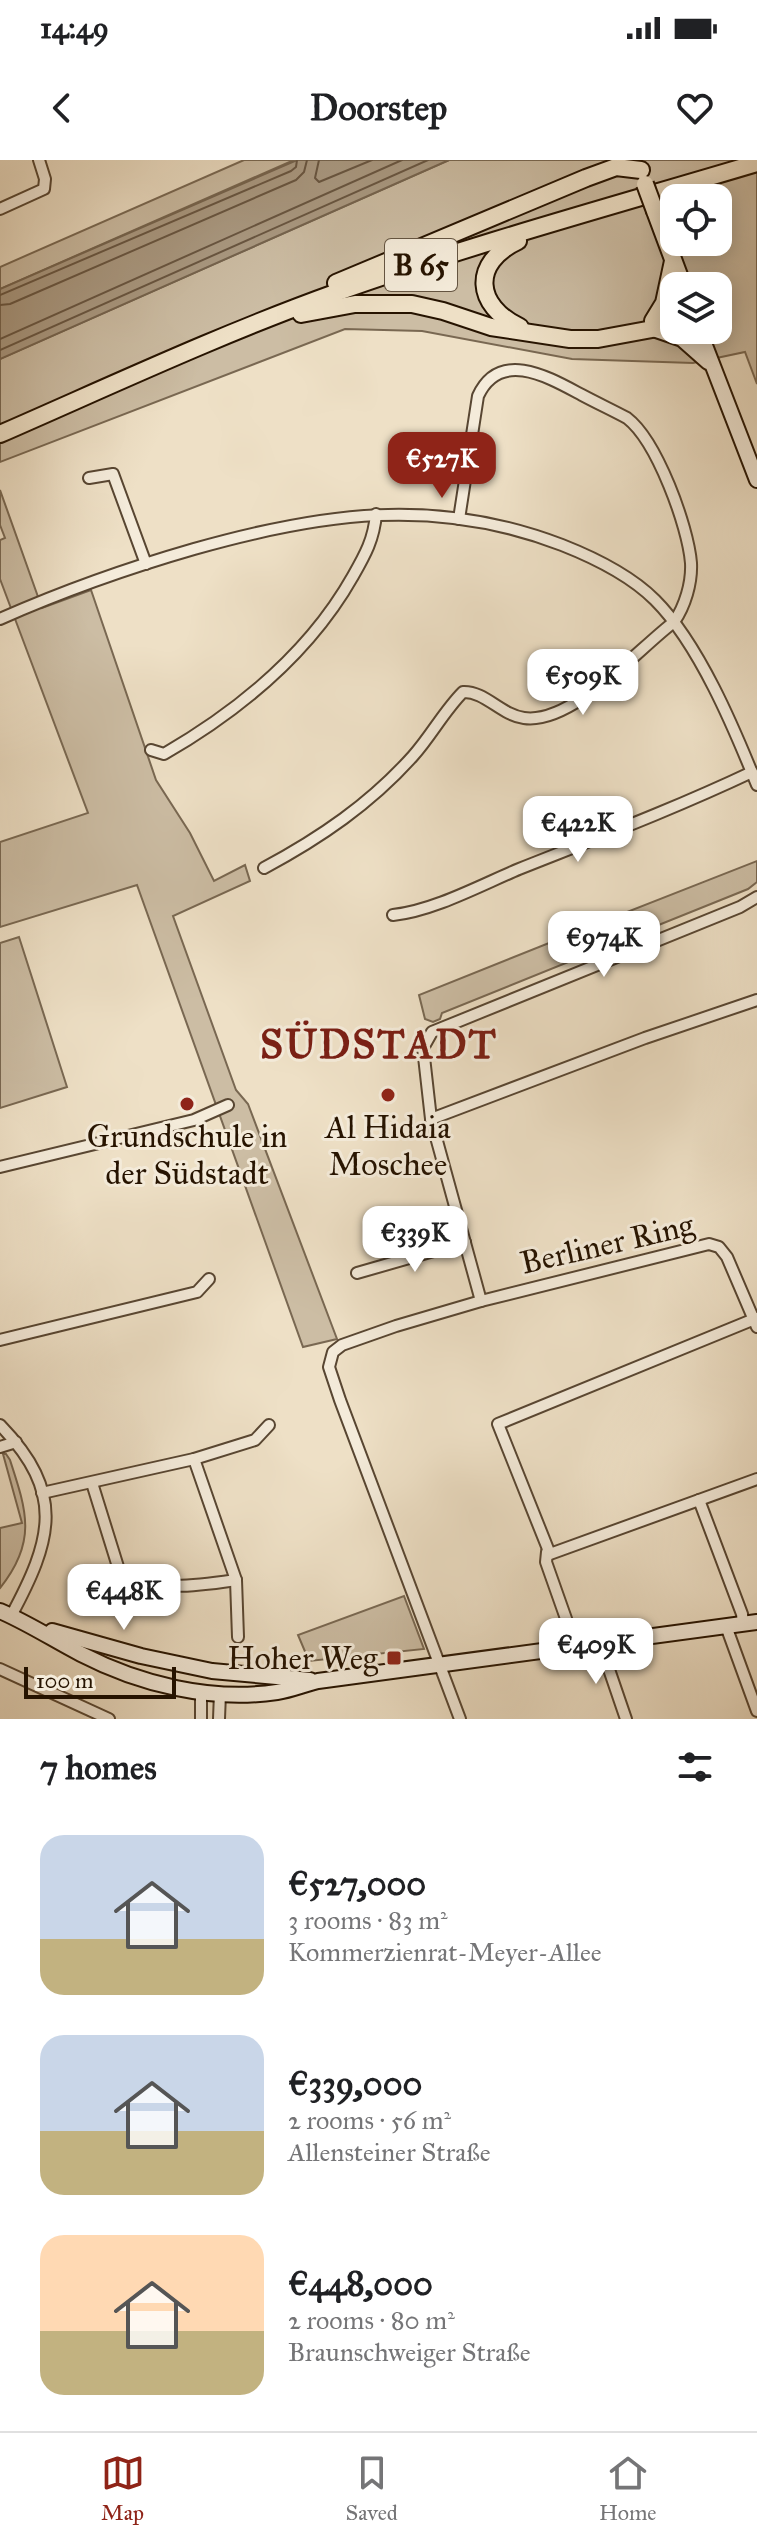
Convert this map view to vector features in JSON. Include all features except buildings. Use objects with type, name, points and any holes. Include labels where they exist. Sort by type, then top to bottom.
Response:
[{"type":"main road","points":[[586,178],[602,160]]},
{"type":"main road","name":"B 65","points":[[0,434],[286,312],[367,282],[757,163]]},
{"type":"main road","points":[[286,312],[344,279],[616,167],[643,168],[655,211],[678,272]]},
{"type":"main road","points":[[540,335],[503,318],[493,309],[487,299],[485,279],[496,254],[558,222]]},
{"type":"main road","points":[[654,326],[664,303],[674,260]]},
{"type":"main road","points":[[260,323],[355,304],[393,303],[428,307],[491,327],[585,340],[638,331],[660,322]]},
{"type":"main road","points":[[654,326],[660,326]]},
{"type":"street","points":[[0,209],[44,189],[45,179],[39,160]]},
{"type":"street","points":[[654,326],[694,347],[713,368]]},
{"type":"street","points":[[704,344],[757,480]]},
{"type":"street","points":[[264,868],[329,830],[368,801],[413,756],[463,692],[473,691],[501,711],[518,717],[544,718],[585,696],[674,622],[681,611],[691,564],[677,509],[649,445],[636,425],[627,418],[548,377],[525,370],[506,371],[496,374],[482,388],[478,396],[459,519]]},
{"type":"street","points":[[89,478],[113,474],[146,564]]},
{"type":"street","points":[[151,750],[164,754],[184,743],[226,715],[278,673],[309,638],[345,589],[370,546],[376,514]]},
{"type":"street","points":[[0,619],[146,564],[300,523],[376,514],[408,514],[514,529],[580,552],[643,589],[674,622],[719,698],[757,785]]},
{"type":"street","points":[[393,915],[405,914],[448,898],[752,772]]},
{"type":"street","points":[[481,1301],[431,1119],[423,1048],[432,1032],[740,907],[757,897]]},
{"type":"street","points":[[431,1119],[645,1038],[757,1000]]},
{"type":"street","points":[[0,1167],[194,1120],[228,1105]]},
{"type":"street","points":[[357,1273],[465,1242]]},
{"type":"street","name":"Berliner Ring","points":[[441,1666],[340,1400],[329,1367],[333,1352],[342,1345],[396,1326],[481,1301],[709,1244],[719,1247],[727,1257],[756,1321]]},
{"type":"street","points":[[0,1340],[197,1292],[209,1279]]},
{"type":"street","points":[[576,1647],[546,1562],[547,1552],[498,1424],[756,1321]]},
{"type":"street","points":[[0,1425],[28,1457],[42,1493],[46,1523],[44,1545],[35,1569],[6,1613],[111,1668],[141,1679],[220,1693],[277,1692],[318,1681],[750,1623]]},
{"type":"street","points":[[42,1493],[194,1459],[255,1440],[269,1425]]},
{"type":"street","points":[[0,1447],[16,1442]]},
{"type":"street","points":[[194,1459],[236,1580],[238,1637]]},
{"type":"street","points":[[547,1552],[553,1555],[757,1479]]},
{"type":"street","points":[[92,1483],[119,1570],[129,1579],[185,1587],[236,1580]]},
{"type":"street","points":[[699,1500],[742,1614],[750,1623]]},
{"type":"street","points":[[28,1624],[141,1656],[212,1671],[318,1681]]},
{"type":"street","points":[[726,1626],[757,1711]]},
{"type":"street","points":[[600,1643],[626,1719]]},
{"type":"street","points":[[441,1666],[460,1719]]},
{"type":"street","points":[[0,1669],[109,1719]]},
{"type":"street","points":[[201,1719],[201,1691],[212,1671]]},
{"type":"street","points":[[212,1671],[220,1693],[219,1719]]},
{"type":"shaded area","points":[[244,160],[294,160],[0,289],[0,267]]},
{"type":"shaded area","points":[[449,160],[757,160],[757,384],[745,352],[693,363],[572,359],[422,331],[345,329],[0,462],[0,359]]},
{"type":"shaded area","points":[[0,490],[42,608],[91,590],[156,780],[190,833],[214,881],[245,865],[250,881],[173,916],[236,1090],[248,1104],[337,1339],[303,1347],[137,885],[0,927],[0,842],[88,813],[0,579],[0,540],[5,538],[0,525]]},
{"type":"shaded area","points":[[757,861],[757,882],[748,889],[614,943],[604,921]]},
{"type":"shaded area","points":[[599,923],[608,946],[442,1013],[440,1019],[433,1022],[425,1019],[419,995]]},
{"type":"shaded area","points":[[19,937],[67,1087],[0,1108],[0,943]]},
{"type":"shaded area","points":[[3,1454],[10,1460],[21,1495],[25,1526],[20,1556],[0,1588],[0,1528],[22,1523]]},
{"type":"shaded area","points":[[404,1596],[424,1649],[309,1661],[298,1635]]},
{"type":"water","points":[[297,160],[449,160],[0,359],[0,289]]},
{"type":"place","name":"Al Hidaia Moschee","points":[[388,1095]]},
{"type":"place","name":"Grundschule in der Südstadt","points":[[187,1104]]},
{"type":"place","name":"Hoher Weg","points":[[394,1658]]},
{"type":"district","name":"SÜDSTADT","points":[[379,1044]]}]
